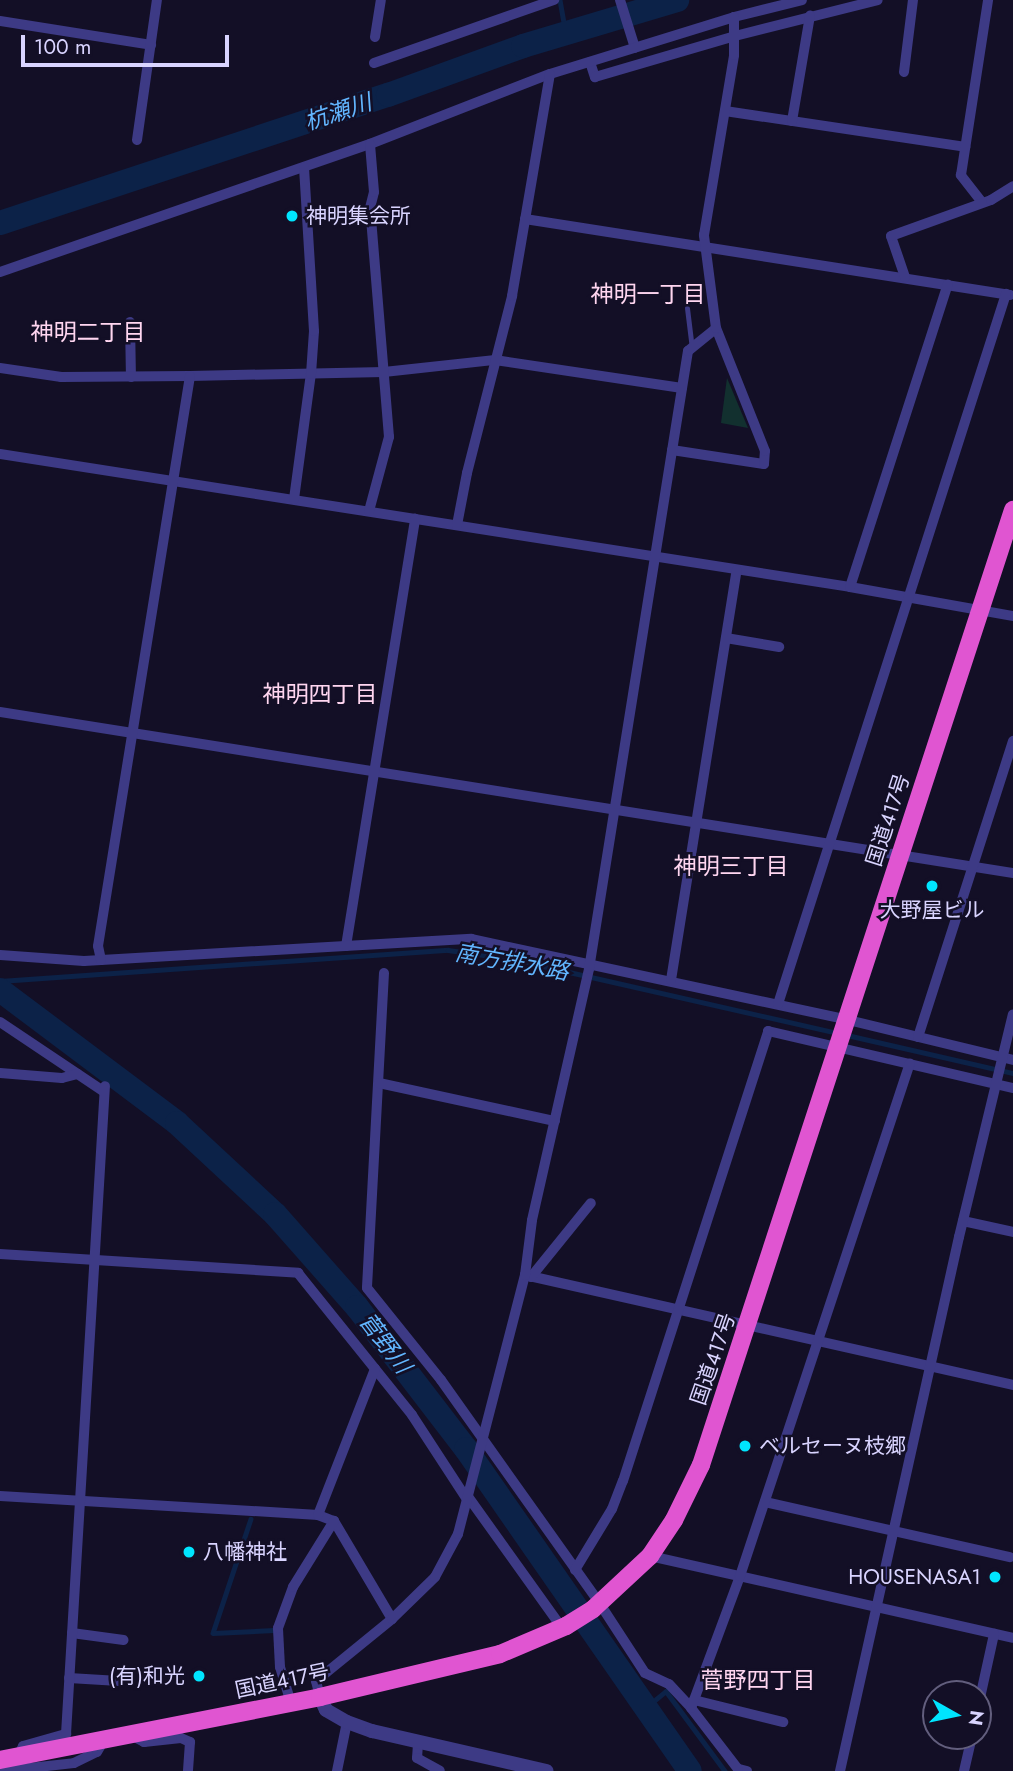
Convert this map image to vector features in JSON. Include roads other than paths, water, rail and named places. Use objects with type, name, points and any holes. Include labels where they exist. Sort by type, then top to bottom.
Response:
[{"type":"highway","name":"国道417号","points":[[0,1760],[320,1697],[500,1654],[564,1627],[596,1606],[650,1556],[674,1520],[701,1465],[1013,510]]},
{"type":"street","points":[[136,140],[157,0]]},
{"type":"street","points":[[375,37],[381,0]]},
{"type":"street","points":[[374,63],[554,0]]},
{"type":"street","points":[[620,0],[633,45]]},
{"type":"street","points":[[0,272],[370,144],[633,45],[802,0]]},
{"type":"street","points":[[590,62],[595,77],[735,36],[878,0]]},
{"type":"street","points":[[904,72],[913,0]]},
{"type":"street","points":[[981,201],[961,175],[988,0]]},
{"type":"street","points":[[792,121],[810,16]]},
{"type":"street","points":[[672,450],[764,464],[765,451],[716,328],[704,235],[725,111],[735,36],[734,17]]},
{"type":"street","points":[[0,21],[151,45]]},
{"type":"street","points":[[457,525],[512,296],[550,74]]},
{"type":"street","points":[[725,111],[965,146]]},
{"type":"street","points":[[369,511],[389,437],[370,208],[374,191],[370,144]]},
{"type":"street","points":[[294,499],[311,374],[314,331],[304,166]]},
{"type":"street","points":[[905,277],[891,236],[981,201],[991,200],[1013,186]]},
{"type":"street","points":[[525,219],[1010,295],[828,843],[778,1004]]},
{"type":"street","points":[[850,587],[948,284]]},
{"type":"street","points":[[130,322],[131,377]]},
{"type":"street","points":[[546,1771],[514,1762],[418,1744],[347,1722],[326,1710],[316,1681],[392,1619],[435,1577],[458,1534],[469,1498],[528,1276],[532,1220],[590,966],[688,351],[716,328]]},
{"type":"street","points":[[0,369],[61,377],[311,374],[384,372],[495,360],[682,388]]},
{"type":"street","points":[[101,960],[98,946],[190,376]]},
{"type":"street","points":[[0,454],[850,587],[1013,616]]},
{"type":"street","points":[[346,946],[415,519]]},
{"type":"street","points":[[671,980],[737,570]]},
{"type":"street","points":[[726,638],[779,647]]},
{"type":"street","points":[[0,712],[1013,873]]},
{"type":"street","points":[[919,1037],[1013,741]]},
{"type":"street","points":[[0,955],[101,960],[471,939],[778,1004],[1006,1060]]},
{"type":"street","points":[[384,973],[367,1287],[441,1380],[482,1446],[575,1570],[596,1606],[645,1673],[669,1684],[692,1704],[738,1769],[747,1771]]},
{"type":"street","points":[[840,1771],[879,1607],[963,1221],[997,1082],[1006,1060],[1013,1014]]},
{"type":"street","points":[[0,1022],[104,1089],[66,1734],[23,1746],[18,1756]]},
{"type":"street","points":[[575,1570],[612,1509],[623,1481],[768,1031],[997,1082],[1013,1088]]},
{"type":"street","points":[[692,1704],[740,1576],[910,1063]]},
{"type":"street","points":[[0,1073],[62,1078],[77,1074]]},
{"type":"street","points":[[379,1083],[555,1121]]},
{"type":"street","points":[[528,1276],[591,1203]]},
{"type":"street","points":[[963,1221],[1013,1232]]},
{"type":"street","points":[[0,1254],[298,1273],[412,1415],[564,1627]]},
{"type":"street","points":[[528,1276],[1013,1385]]},
{"type":"street","points":[[318,1515],[375,1369]]},
{"type":"street","points":[[0,1496],[318,1515],[334,1521],[378,1590],[392,1619]]},
{"type":"street","points":[[765,1502],[1010,1557]]},
{"type":"street","points":[[291,1703],[280,1667],[278,1628],[293,1587],[334,1521]]},
{"type":"street","points":[[650,1556],[1013,1638]]},
{"type":"street","points":[[72,1633],[124,1640]]},
{"type":"street","points":[[984,1680],[993,1634]]},
{"type":"street","points":[[69,1678],[119,1681]]},
{"type":"street","points":[[692,1704],[783,1722]]},
{"type":"street","points":[[337,1771],[347,1722]]},
{"type":"street","points":[[131,1735],[144,1742],[181,1738],[190,1742],[188,1771]]},
{"type":"street","points":[[2,1771],[74,1763],[97,1752],[104,1740]]},
{"type":"street","points":[[418,1744],[417,1758],[440,1771]]},
{"type":"street","points":[[964,1771],[969,1750]]},
{"type":"lane","points":[[687,308],[692,348]]},
{"type":"waterway","points":[[560,0],[566,33]]},
{"type":"waterway","name":"杭瀬川","points":[[0,223],[388,95],[523,46],[677,0]]},
{"type":"waterway","name":"南方排水路","points":[[0,981],[448,950],[512,959],[838,1033]]},
{"type":"waterway","name":"菅野川","points":[[0,990],[177,1123],[275,1214],[357,1307],[466,1449],[690,1771]]},
{"type":"waterway","name":"南方排水路","points":[[847,1035],[1013,1073]]},
{"type":"waterway","points":[[251,1519],[213,1633],[274,1630]]},
{"type":"waterway","points":[[645,1708],[666,1691],[725,1771]]},
{"type":"place","name":"神明集会所","points":[[292,216]]},
{"type":"place","name":"大野屋ビル","points":[[932,886]]},
{"type":"place","name":"ベルセーヌ枝郷","points":[[745,1446]]},
{"type":"place","name":"八幡神社","points":[[189,1552]]},
{"type":"place","name":"HOUSENASA1","points":[[995,1577]]},
{"type":"place","name":"(有)和光","points":[[199,1676]]},
{"type":"district","name":"神明一丁目","points":[[648,294]]},
{"type":"district","name":"神明二丁目","points":[[88,332]]},
{"type":"district","name":"神明四丁目","points":[[320,694]]},
{"type":"district","name":"神明三丁目","points":[[731,866]]},
{"type":"district","name":"菅野四丁目","points":[[758,1680]]}]
